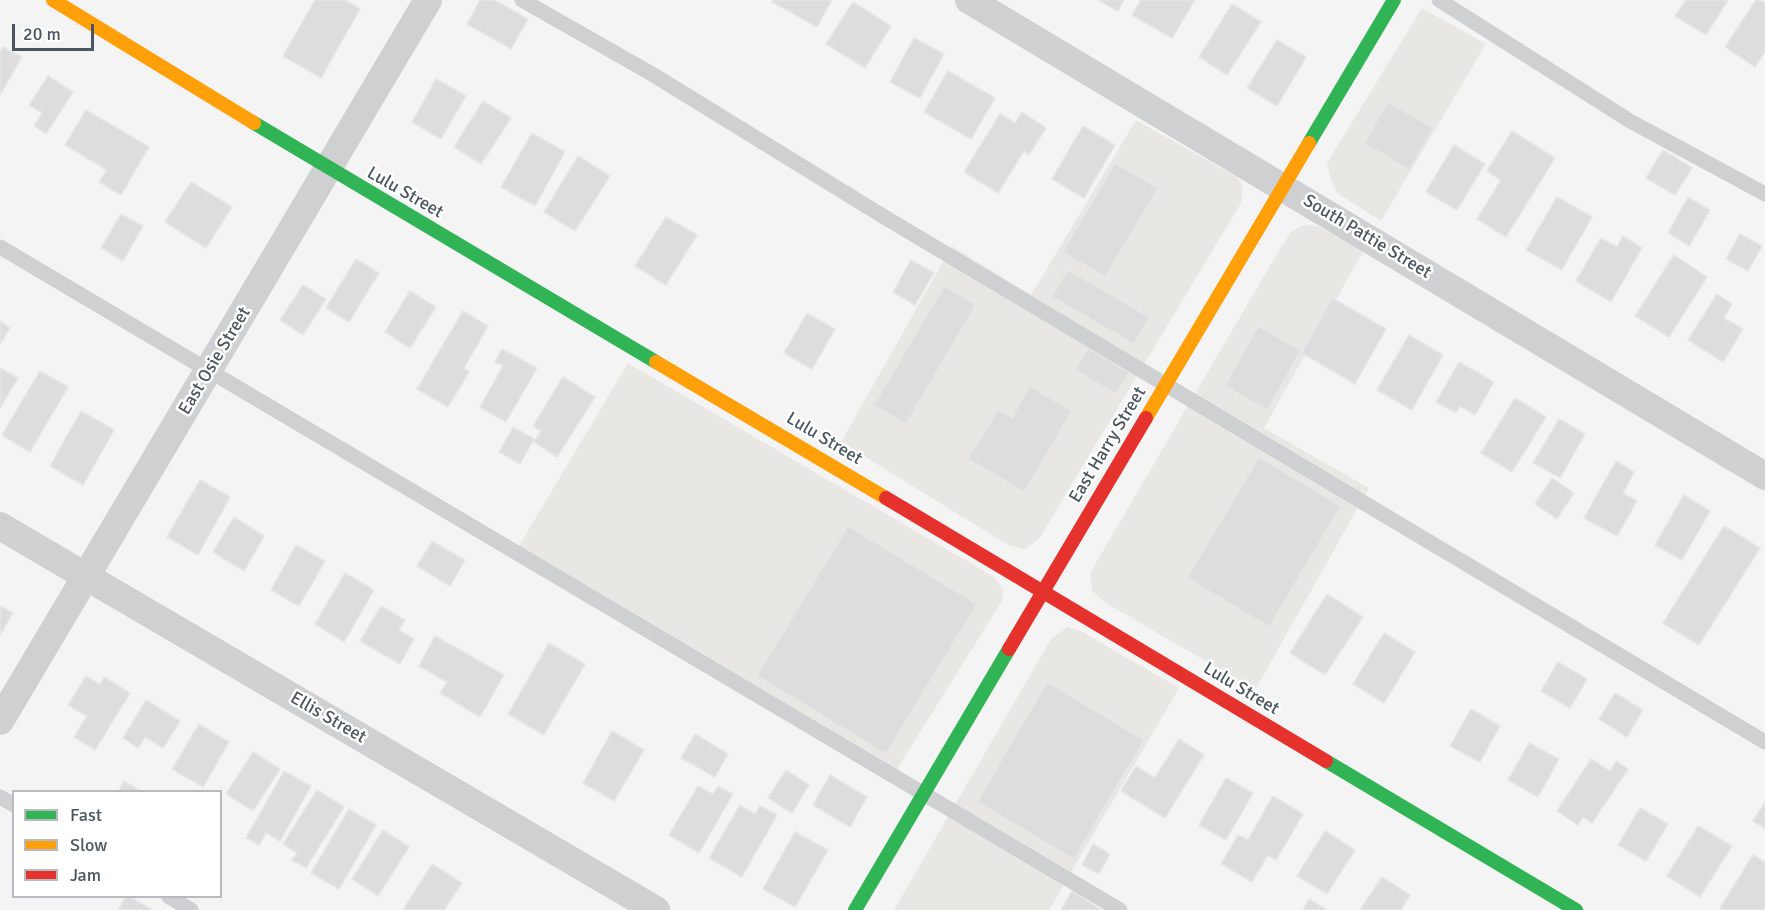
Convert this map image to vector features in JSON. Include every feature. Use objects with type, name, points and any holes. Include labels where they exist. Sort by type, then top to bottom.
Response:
[{"type":"street","name":"Lulu Street","points":[[52,0],[329,169],[1043,591],[1576,910]]},
{"type":"street","name":"East Osie Street","points":[[0,721],[428,0]]},
{"type":"street","name":"South Pattie Street","points":[[969,0],[1284,186],[1765,476]]},
{"type":"street","name":"East Harry Street","points":[[855,910],[1394,0]]},
{"type":"street","name":"Ellis Street","points":[[0,526],[656,910]]},
{"type":"lane","points":[[522,0],[652,74],[881,216],[1167,383],[1765,742]]},
{"type":"lane","points":[[1438,0],[1630,121],[1765,194]]},
{"type":"lane","points":[[0,247],[1120,910]]},
{"type":"lane","points":[[170,898],[191,910]]},
{"type":"shaded area","points":[[1422,8],[1486,44],[1381,221],[1337,193],[1330,178],[1327,163]]},
{"type":"shaded area","points":[[1136,120],[1237,177],[1243,187],[1241,203],[1039,539],[1025,549],[1008,545],[841,442],[952,246],[1031,295]]},
{"type":"shaded area","points":[[1304,225],[1318,226],[1364,250],[1264,428],[1369,488],[1255,690],[1106,603],[1092,591],[1090,573],[1281,247],[1292,231]]},
{"type":"shaded area","points":[[628,363],[994,577],[1003,590],[1002,601],[889,782],[513,556]]},
{"type":"shaded area","points":[[1068,627],[1081,631],[1179,688],[1049,910],[894,910],[1051,639]]},
{"type":"building","points":[[315,0],[345,0],[360,9],[321,78],[283,56]]},
{"type":"building","points":[[480,0],[494,0],[528,19],[511,49],[467,24]]},
{"type":"building","points":[[773,0],[832,0],[817,27],[772,2]]},
{"type":"building","points":[[1098,0],[1124,0],[1118,11]]},
{"type":"building","points":[[1141,0],[1195,0],[1172,38],[1132,15]]},
{"type":"building","points":[[1686,0],[1728,0],[1706,35],[1675,16]]},
{"type":"building","points":[[1756,0],[1765,2],[1765,52],[1755,67],[1725,47]]},
{"type":"building","points":[[853,2],[891,26],[865,68],[826,44]]},
{"type":"building","points":[[1232,4],[1261,22],[1227,75],[1199,57]]},
{"type":"building","points":[[914,38],[944,54],[920,98],[890,82]]},
{"type":"building","points":[[1277,40],[1306,57],[1277,106],[1247,88]]},
{"type":"building","points":[[3,47],[22,57],[0,95],[0,52]]},
{"type":"building","points":[[948,71],[995,98],[971,139],[924,112]]},
{"type":"building","points":[[48,76],[73,92],[46,134],[34,126],[42,113],[29,105]]},
{"type":"building","points":[[436,79],[466,96],[441,139],[412,122]]},
{"type":"building","points":[[483,101],[511,118],[481,164],[454,147]]},
{"type":"building","points":[[1388,102],[1433,128],[1409,170],[1364,143]]},
{"type":"building","points":[[86,110],[149,147],[121,195],[99,182],[107,170],[65,145]]},
{"type":"building","points":[[1022,112],[1046,128],[1029,155],[1024,151],[998,193],[964,172],[1000,114],[1015,123]]},
{"type":"building","points":[[1083,126],[1115,145],[1084,198],[1052,179]]},
{"type":"building","points":[[1512,131],[1555,158],[1506,237],[1477,219],[1501,180],[1487,171]]},
{"type":"building","points":[[532,133],[565,152],[535,206],[501,187]]},
{"type":"building","points":[[1454,145],[1485,164],[1457,210],[1426,192]]},
{"type":"building","points":[[1663,150],[1692,168],[1675,195],[1646,178]]},
{"type":"building","points":[[578,156],[610,176],[575,231],[544,212]]},
{"type":"building","points":[[1115,163],[1158,188],[1105,277],[1063,252]]},
{"type":"building","points":[[191,182],[232,207],[206,248],[165,222]]},
{"type":"building","points":[[1557,197],[1592,217],[1562,270],[1526,250]]},
{"type":"building","points":[[1688,197],[1710,210],[1689,246],[1668,233]]},
{"type":"building","points":[[121,214],[143,226],[123,261],[101,248]]},
{"type":"building","points":[[666,217],[697,235],[666,285],[635,266]]},
{"type":"building","points":[[1740,234],[1762,246],[1748,271],[1726,259]]},
{"type":"building","points":[[1623,236],[1642,248],[1611,302],[1576,281],[1601,238],[1617,247]]},
{"type":"building","points":[[1674,255],[1707,277],[1669,337],[1635,316]]},
{"type":"building","points":[[356,259],[379,273],[349,322],[326,308]]},
{"type":"building","points":[[911,260],[934,273],[915,305],[893,292]]},
{"type":"building","points":[[1068,270],[1149,317],[1134,344],[1052,297]]},
{"type":"building","points":[[303,285],[326,299],[303,335],[280,320]]},
{"type":"building","points":[[944,286],[976,305],[906,424],[874,405]]},
{"type":"building","points":[[410,291],[436,307],[410,348],[385,332]]},
{"type":"building","points":[[1717,294],[1732,304],[1724,318],[1743,329],[1723,362],[1688,340]]},
{"type":"building","points":[[1332,298],[1386,329],[1355,384],[1302,353]]},
{"type":"building","points":[[463,311],[488,326],[464,368],[469,372],[448,407],[417,389]]},
{"type":"building","points":[[807,313],[835,329],[812,369],[784,353]]},
{"type":"building","points":[[0,321],[10,328],[0,344]]},
{"type":"building","points":[[1258,326],[1301,350],[1267,410],[1225,386]]},
{"type":"building","points":[[1409,335],[1443,355],[1412,410],[1377,390]]},
{"type":"building","points":[[1088,348],[1129,372],[1116,394],[1075,370]]},
{"type":"building","points":[[502,349],[537,368],[506,422],[480,407],[503,366],[495,362]]},
{"type":"building","points":[[1459,362],[1494,382],[1475,415],[1460,406],[1456,413],[1436,402]]},
{"type":"building","points":[[0,368],[18,378],[0,408]]},
{"type":"building","points":[[40,371],[68,387],[30,452],[2,435]]},
{"type":"building","points":[[563,377],[595,397],[557,457],[534,442],[541,431],[533,426]]},
{"type":"building","points":[[1030,386],[1072,411],[1024,492],[968,459],[998,410],[1012,418]]},
{"type":"building","points":[[1515,398],[1546,417],[1512,472],[1481,453]]},
{"type":"building","points":[[81,411],[114,430],[83,485],[50,466]]},
{"type":"building","points":[[1559,419],[1585,434],[1560,478],[1533,463]]},
{"type":"building","points":[[513,427],[534,439],[520,464],[499,452]]},
{"type":"building","points":[[1259,457],[1341,506],[1269,627],[1187,578]]},
{"type":"building","points":[[1616,461],[1634,472],[1623,493],[1637,501],[1617,536],[1584,518]]},
{"type":"building","points":[[1552,478],[1574,493],[1557,519],[1535,504]]},
{"type":"building","points":[[200,480],[230,497],[198,555],[167,537]]},
{"type":"building","points":[[1684,495],[1710,511],[1682,560],[1655,545]]},
{"type":"building","points":[[234,517],[264,536],[244,571],[213,552]]},
{"type":"building","points":[[848,526],[977,604],[886,754],[757,676]]},
{"type":"building","points":[[1724,526],[1760,548],[1699,645],[1663,623]]},
{"type":"building","points":[[432,541],[465,560],[450,586],[417,566]]},
{"type":"building","points":[[296,545],[325,561],[299,606],[271,590]]},
{"type":"building","points":[[345,573],[374,590],[344,642],[315,624]]},
{"type":"building","points":[[1327,594],[1363,617],[1325,675],[1290,653]]},
{"type":"building","points":[[0,606],[13,613],[0,635]]},
{"type":"building","points":[[381,606],[405,620],[399,630],[414,639],[400,664],[360,641]]},
{"type":"building","points":[[1384,633],[1415,652],[1384,703],[1353,684]]},
{"type":"building","points":[[435,636],[504,675],[480,717],[440,693],[447,682],[419,666]]},
{"type":"building","points":[[549,643],[585,664],[544,735],[508,714]]},
{"type":"building","points":[[1558,662],[1587,679],[1570,708],[1541,691]]},
{"type":"building","points":[[86,676],[100,685],[104,677],[130,693],[95,750],[74,737],[87,716],[68,705]]},
{"type":"building","points":[[1047,682],[1144,740],[1074,859],[977,802]]},
{"type":"building","points":[[1615,693],[1643,710],[1627,737],[1599,719]]},
{"type":"building","points":[[146,700],[180,721],[163,748],[145,737],[138,748],[123,738]]},
{"type":"building","points":[[1471,709],[1500,726],[1480,762],[1450,746]]},
{"type":"building","points":[[199,724],[229,742],[203,787],[172,769]]},
{"type":"building","points":[[612,731],[644,750],[614,801],[583,783]]},
{"type":"building","points":[[695,734],[728,754],[715,777],[681,758]]},
{"type":"building","points":[[1179,739],[1204,755],[1165,818],[1121,791],[1136,766],[1155,778]]},
{"type":"building","points":[[1529,743],[1559,759],[1538,797],[1508,780]]},
{"type":"building","points":[[253,752],[280,769],[253,811],[226,794]]},
{"type":"building","points":[[1591,759],[1610,771],[1616,761],[1628,769],[1592,823],[1583,817],[1578,825],[1557,811]]},
{"type":"building","points":[[786,770],[809,785],[792,813],[768,798]]},
{"type":"building","points":[[284,771],[311,786],[280,841],[266,833],[259,845],[246,838]]},
{"type":"building","points":[[830,775],[867,797],[850,827],[813,805]]},
{"type":"building","points":[[1226,778],[1253,793],[1226,840],[1199,825]]},
{"type":"building","points":[[124,781],[139,790],[119,790]]},
{"type":"building","points":[[698,786],[713,794],[718,786],[733,794],[699,853],[669,835]]},
{"type":"building","points":[[317,790],[344,807],[306,868],[292,860],[297,853],[283,844]]},
{"type":"building","points":[[1273,796],[1303,814],[1276,860],[1268,855],[1252,882],[1221,864],[1238,835],[1248,840]]},
{"type":"building","points":[[1765,802],[1765,828],[1753,821]]},
{"type":"building","points":[[740,805],[755,814],[760,806],[777,815],[742,877],[709,858]]},
{"type":"building","points":[[1640,808],[1668,824],[1646,861],[1618,845]]},
{"type":"building","points":[[349,809],[376,825],[339,889],[311,873]]},
{"type":"building","points":[[1698,826],[1732,846],[1700,897],[1667,876]]},
{"type":"building","points":[[383,830],[409,847],[378,896],[352,879]]},
{"type":"building","points":[[1325,831],[1355,850],[1327,894],[1297,876]]},
{"type":"building","points":[[795,832],[828,850],[795,907],[763,889]]},
{"type":"building","points":[[1093,844],[1110,854],[1099,874],[1082,865]]},
{"type":"building","points":[[1753,855],[1765,862],[1765,910],[1723,910],[1720,908]]},
{"type":"building","points":[[432,864],[462,883],[444,910],[403,910]]},
{"type":"building","points":[[1382,877],[1410,895],[1401,910],[1360,910]]},
{"type":"building","points":[[1072,891],[1102,910],[1061,910]]},
{"type":"building","points":[[125,898],[132,898],[152,910],[118,910]]},
{"type":"building","points":[[1309,899],[1327,910],[1303,910]]},
{"type":"traffic: fast","points":[[1309,143],[1394,0]]},
{"type":"traffic: fast","points":[[254,123],[656,362]]},
{"type":"traffic: fast","points":[[855,910],[1009,649]]},
{"type":"traffic: fast","points":[[1326,761],[1576,910]]},
{"type":"traffic: slow","points":[[53,0],[254,123]]},
{"type":"traffic: slow","points":[[1146,418],[1309,143]]},
{"type":"traffic: slow","points":[[656,362],[886,498]]},
{"type":"traffic: jam","points":[[1009,649],[1146,418]]},
{"type":"traffic: jam","points":[[886,498],[1326,761]]}]
